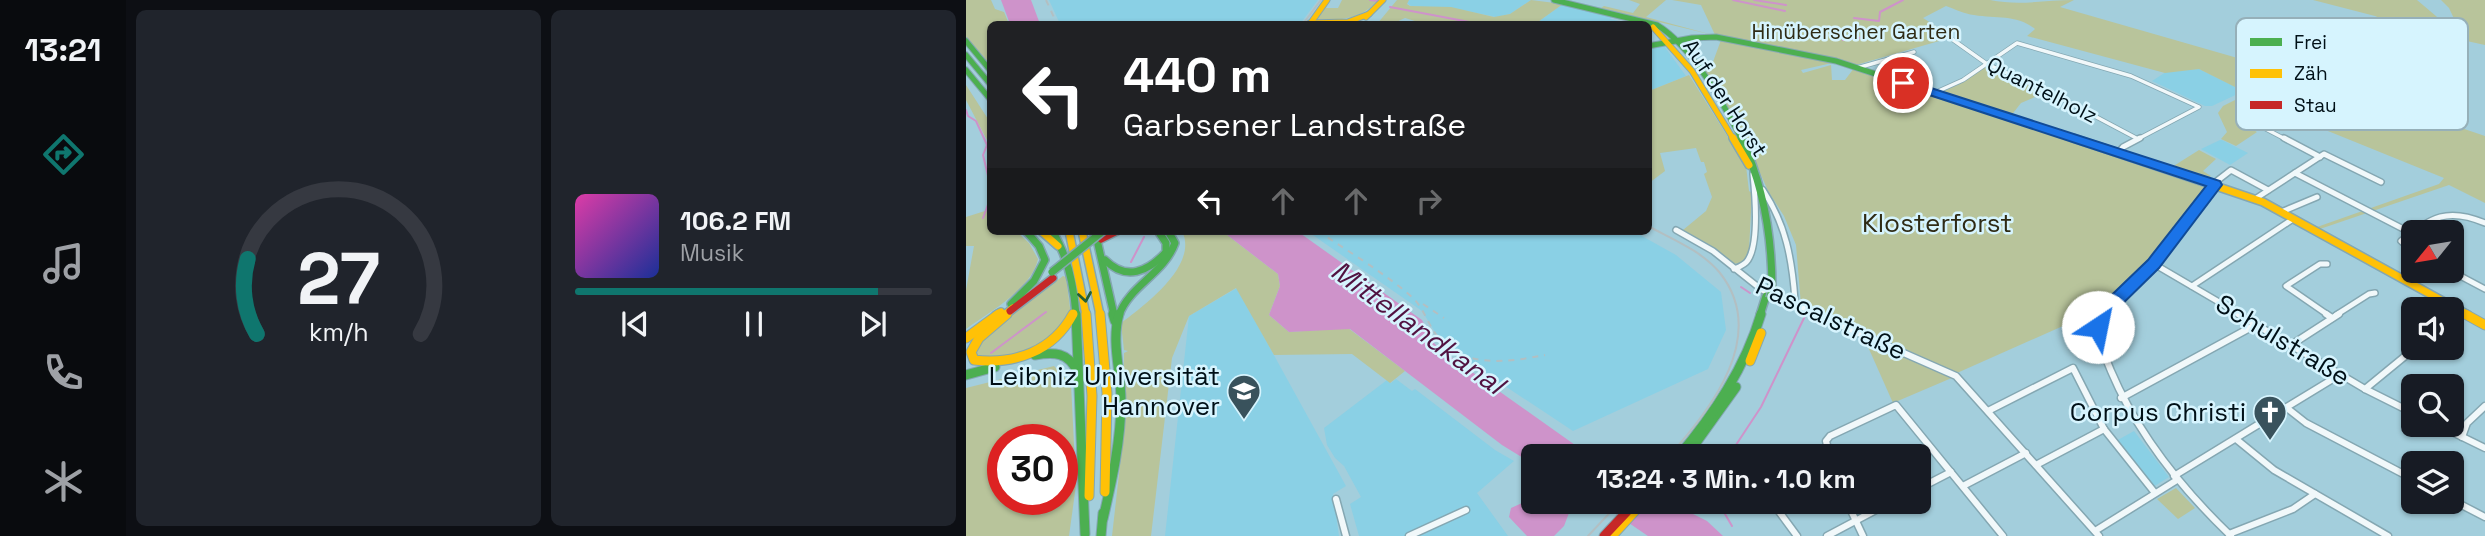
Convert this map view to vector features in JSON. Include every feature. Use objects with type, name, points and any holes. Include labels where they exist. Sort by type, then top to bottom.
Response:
[{"type":"main road","points":[[1312,21],[1327,0]]},
{"type":"main road","points":[[1365,21],[1386,0]]},
{"type":"main road","points":[[1554,0],[1637,21]]},
{"type":"main road","points":[[1652,27],[1672,41]]},
{"type":"main road","points":[[1652,45],[1719,38],[1857,68],[2255,199],[2435,297]]},
{"type":"main road","points":[[966,41],[987,66]]},
{"type":"main road","name":"Auf der Horst","points":[[1672,41],[1730,130],[1753,174],[1768,233],[1770,288]]},
{"type":"main road","name":"Auf der Horst","points":[[1672,41],[1733,122],[1763,190],[1774,243],[1770,288],[1757,345],[1739,381],[1695,444]]},
{"type":"main road","points":[[966,55],[987,80]]},
{"type":"main road","points":[[966,70],[987,95]]},
{"type":"main road","points":[[975,81],[987,102]]},
{"type":"main road","points":[[1029,235],[1044,254],[1043,266],[1034,281],[975,343],[971,352],[974,360],[997,362],[1053,342],[1070,326],[1073,295]]},
{"type":"main road","points":[[1045,235],[1064,254]]},
{"type":"main road","points":[[1056,235],[1064,254],[1073,295],[1080,384],[1085,535]]},
{"type":"main road","points":[[1070,235],[1086,297],[1093,374],[1093,441],[1085,535]]},
{"type":"main road","points":[[1083,235],[1098,292],[1107,368],[1108,436],[1101,536]]},
{"type":"main road","points":[[1096,235],[1118,342]]},
{"type":"main road","points":[[966,344],[1102,235]]},
{"type":"main road","points":[[1101,252],[1112,270],[1124,274],[1143,270],[1159,261],[1166,252],[1166,243],[1160,235]]},
{"type":"main road","points":[[1103,519],[1113,479],[1119,432],[1118,316],[1121,308],[1137,289],[1161,270],[1173,255],[1175,243],[1170,235]]},
{"type":"main road","name":"Auf der Horst","points":[[1689,444],[1735,379],[1752,344],[1768,297]]},
{"type":"main road","points":[[966,338],[1011,307]]},
{"type":"main road","points":[[2464,313],[2485,325]]},
{"type":"main road","points":[[966,375],[1043,353],[1059,352],[1068,355],[1075,363],[1080,384]]},
{"type":"main road","points":[[1612,536],[1626,514]]},
{"type":"main road","points":[[1604,536],[1630,514]]},
{"type":"street","name":"Quantelholz","points":[[1949,37],[1987,64],[2053,94],[2138,139]]},
{"type":"street","points":[[1934,93],[1963,80],[2015,43],[2131,76],[2199,107],[2138,139],[2118,153]]},
{"type":"street","points":[[1857,68],[1914,52]]},
{"type":"street","points":[[2267,130],[2320,157]]},
{"type":"street","points":[[2255,199],[2325,154],[2381,182]]},
{"type":"street","points":[[2268,190],[2231,170],[2214,184],[2154,264],[2109,307],[2099,321],[2101,345],[2121,397],[2176,478],[2230,535],[2293,509],[2315,494]]},
{"type":"street","points":[[2295,173],[2401,228]]},
{"type":"street","name":"Auf der Horst","points":[[1734,269],[1745,263],[1751,254],[1755,195],[1753,174]]},
{"type":"street","name":"Auf der Horst","points":[[1763,190],[1780,217],[1791,251],[1795,300],[1791,303]]},
{"type":"street","points":[[2281,212],[2317,197]]},
{"type":"street","points":[[1769,213],[1776,212],[1780,217]]},
{"type":"street","points":[[2427,220],[2444,213],[2458,213],[2485,223]]},
{"type":"street","points":[[2192,286],[2293,219]]},
{"type":"street","name":"Pascalstraße","points":[[1676,230],[1713,251],[1762,290],[1956,376],[1988,411]]},
{"type":"street","name":"Schulstraße","points":[[2154,264],[2365,389],[2401,407]]},
{"type":"street","points":[[2327,264],[2320,264],[2286,286],[2332,318]]},
{"type":"street","points":[[2464,278],[2485,289]]},
{"type":"street","points":[[2291,345],[2369,294],[2375,293]]},
{"type":"street","points":[[2121,397],[2257,324]]},
{"type":"street","points":[[2365,389],[2401,359]]},
{"type":"street","points":[[2155,493],[2104,429],[2073,368],[1988,411],[2097,533],[2155,493],[2176,478],[2341,374]]},
{"type":"street","points":[[1826,444],[1828,438],[1896,405],[1928,444]]},
{"type":"street","points":[[2464,431],[2467,423],[2485,406]]},
{"type":"street","points":[[2287,408],[2306,423],[2401,473]]},
{"type":"street","points":[[2036,465],[2104,429]]},
{"type":"street","points":[[2462,437],[2485,448]]},
{"type":"street","points":[[2236,439],[2274,470],[2388,536]]},
{"type":"street","points":[[1931,448],[2003,536]]},
{"type":"street","points":[[1963,486],[2026,453]]},
{"type":"street","points":[[1931,482],[1951,472]]},
{"type":"street","points":[[1336,499],[1346,536]]},
{"type":"street","points":[[2464,506],[2485,517]]},
{"type":"street","points":[[1409,536],[1466,510]]},
{"type":"street","points":[[1781,514],[1797,536]]},
{"type":"street","points":[[1853,514],[1863,536]]},
{"type":"street","points":[[1828,536],[1869,514]]},
{"type":"shaded area","points":[[1049,0],[1318,0],[1302,21],[1059,21]]},
{"type":"shaded area","points":[[1409,0],[1531,0],[1510,14],[1496,17],[1462,10],[1411,6],[1407,3]]},
{"type":"shaded area","points":[[1563,4],[1619,21],[1539,21]]},
{"type":"shaded area","points":[[1664,46],[1686,76],[1652,90],[1652,48]]},
{"type":"shaded area","points":[[2199,69],[2236,87],[2236,95],[2212,106],[2205,106],[2152,81],[2166,72]]},
{"type":"shaded area","points":[[2220,140],[2248,153],[2230,165],[2201,149]]},
{"type":"shaded area","points":[[1313,235],[1640,235],[1676,255],[1721,292],[1726,330],[1708,369],[1573,431],[1443,345],[1422,311]]},
{"type":"shaded area","name":"Leibniz Universität Hannover","points":[[1237,288],[1346,486],[1333,494],[1339,536],[1165,536],[1189,316]]},
{"type":"shaded area","points":[[1396,379],[1412,391],[1415,389],[1495,450],[1514,461],[1477,493],[1508,536],[1359,536],[1350,504],[1361,497],[1344,466],[1327,445],[1324,428],[1387,380],[1391,383]]},
{"type":"shaded area","points":[[2134,431],[2169,477],[2153,487],[2116,441]]},
{"type":"green space","points":[[966,0],[991,0],[995,9],[1004,12],[1008,21],[987,21],[987,61],[966,37]]},
{"type":"green space","points":[[1329,0],[1326,8],[1338,8],[1342,0],[1379,0],[1364,12],[1350,18],[1315,20]]},
{"type":"green space","points":[[1397,0],[1409,0],[1407,4],[1410,6],[1451,7],[1494,17],[1510,14],[1531,0],[1563,4],[1539,21],[1415,21],[1405,18],[1398,21],[1380,21]]},
{"type":"green space","points":[[1629,0],[1666,0],[1646,17],[1713,35],[1601,8],[1604,6],[1633,13],[1640,4]]},
{"type":"green space","name":"Hinüberscher Garten","points":[[1672,0],[1990,0],[2022,3],[2074,0],[2060,7],[2236,58],[2236,88],[2199,69],[2165,73],[2027,36],[2035,29],[2021,21],[1970,14],[1946,6],[1923,18],[1953,37],[1856,65],[1716,37],[1701,5]]},
{"type":"green space","points":[[2313,0],[2417,0],[2438,18],[2375,16]]},
{"type":"green space","points":[[2441,0],[2485,0],[2485,45],[2468,41],[2468,18],[2454,18]]},
{"type":"green space","name":"Klosterforst","points":[[1721,40],[1832,63],[1801,70],[1803,73],[1831,65],[1832,80],[1845,80],[1854,68],[1936,95],[1965,81],[1988,65],[2047,92],[2021,103],[2010,117],[2210,184],[2152,262],[2099,310],[1957,373],[1866,331],[1801,305],[1796,245],[1743,134],[1704,70],[1710,70]]},
{"type":"green space","points":[[1689,75],[1746,166],[1749,191],[1752,193],[1748,257],[1741,263],[1732,264],[1716,249],[1683,230],[1706,211],[1712,197],[1704,174],[1707,172],[1704,162],[1701,162],[1696,148],[1660,153],[1665,171],[1652,181],[1652,90]]},
{"type":"green space","points":[[966,85],[987,117],[987,140],[966,100]]},
{"type":"green space","points":[[2236,100],[2236,130],[2257,132],[2236,146],[2221,139],[2227,132],[2218,113],[2223,106]]},
{"type":"green space","points":[[2326,130],[2467,130],[2485,136],[2485,203],[2449,185],[2317,230],[2262,199],[2317,227],[2439,184],[2444,178]]},
{"type":"green space","points":[[2199,150],[2216,159],[2203,171],[2211,176],[2208,178],[2172,167]]},
{"type":"green space","points":[[987,210],[987,235],[1020,235],[1029,243],[1038,259],[1034,270],[1018,290],[966,329],[966,290],[974,246],[966,246],[966,217]]},
{"type":"green space","points":[[1183,235],[1227,235],[1278,274],[1280,286],[1269,315],[1289,332],[1348,328],[1405,371],[1390,383],[1352,354],[1274,355],[1236,288],[1189,316],[1172,358],[1151,536],[1112,536],[1123,439],[1124,353],[1128,351],[1124,350],[1121,323],[1167,283],[1183,257]]},
{"type":"green space","points":[[1063,276],[1066,277],[1071,316],[1048,343],[1000,359],[977,356],[976,348],[986,334]]},
{"type":"green space","points":[[1861,331],[1954,377],[1893,403]]},
{"type":"green space","points":[[1054,366],[1071,384],[1073,424],[987,424],[987,515],[1072,515],[1069,536],[966,536],[966,388]]},
{"type":"green space","points":[[2176,488],[2195,508],[2178,519],[2157,499]]},
{"type":"water","points":[[1001,0],[1031,0],[1039,21],[1009,21]]},
{"type":"water","name":"Mittellandkanal","points":[[1227,235],[1303,235],[1422,320],[1433,342],[1441,350],[1574,444],[1521,444],[1521,457],[1350,329],[1289,332],[1269,315],[1280,286],[1278,274]]},
{"type":"water","points":[[1521,503],[1521,514],[1569,514],[1564,526],[1554,536],[1527,536],[1509,517],[1511,508]]},
{"type":"water","points":[[1616,514],[1693,514],[1707,521],[1723,536],[1648,536]]},
{"type":"waterway","points":[[1370,0],[1378,1]]},
{"type":"waterway","points":[[1733,0],[1785,11]]},
{"type":"waterway","points":[[1754,0],[1786,5]]},
{"type":"waterway","points":[[1854,18],[1879,21],[1880,12],[1903,0]]},
{"type":"waterway","points":[[1390,7],[1464,21]]},
{"type":"waterway","points":[[1843,40],[1866,37]]},
{"type":"waterway","points":[[966,110],[968,116],[976,121],[987,145]]},
{"type":"waterway","points":[[987,145],[983,155],[987,172]]},
{"type":"waterway","points":[[983,218],[987,207]]},
{"type":"waterway","points":[[1131,262],[1144,237]]},
{"type":"waterway","points":[[1741,287],[1750,293]]},
{"type":"waterway","points":[[991,353],[1046,312]]},
{"type":"waterway","points":[[1737,444],[1761,407],[1805,316]]},
{"type":"waterway","points":[[1725,514],[1732,526]]},
{"type":"tram line","points":[[1305,21],[1321,0]]},
{"type":"tram line","points":[[1652,228],[1686,246],[1713,265],[1734,297],[1739,321],[1736,346],[1728,371],[1701,417],[1680,444]]},
{"type":"tram line","points":[[1588,536],[1609,514]]},
{"type":"railway","points":[[1046,0],[1056,21]]},
{"type":"railway","points":[[1324,235],[1412,297],[1438,337],[1461,354],[1488,361],[1545,355]]},
{"type":"railway","points":[[1423,304],[1444,318]]},
{"type":"traffic: fast","points":[[1554,0],[1641,21]]},
{"type":"traffic: fast","points":[[1652,24],[1671,35],[1689,55],[1721,102],[1747,151],[1765,203],[1770,231],[1772,289]]},
{"type":"traffic: fast","points":[[1652,45],[1716,37],[1836,61],[2106,149]]},
{"type":"traffic: fast","points":[[966,41],[987,66]]},
{"type":"traffic: fast","points":[[966,55],[987,80]]},
{"type":"traffic: fast","points":[[966,70],[987,95]]},
{"type":"traffic: fast","points":[[1011,304],[1034,281],[1045,260],[1039,246],[1029,235]]},
{"type":"traffic: fast","points":[[1055,235],[1063,248],[1075,298],[1085,534]]},
{"type":"traffic: fast","points":[[1096,235],[1115,321]]},
{"type":"traffic: fast","points":[[1052,272],[1098,235]]},
{"type":"traffic: fast","points":[[1105,260],[1112,267],[1128,273],[1144,269],[1166,252],[1166,243],[1161,235]]},
{"type":"traffic: fast","points":[[1103,519],[1115,461],[1120,418],[1121,392],[1116,338],[1118,317],[1129,296],[1171,255],[1175,243],[1170,235]]},
{"type":"traffic: fast","points":[[1770,298],[1772,289]]},
{"type":"traffic: fast","points":[[1689,444],[1732,382],[1751,341],[1766,296]]},
{"type":"traffic: fast","points":[[1035,355],[1049,353],[1066,356],[1077,371]]},
{"type":"traffic: fast","points":[[966,375],[995,367]]},
{"type":"traffic: fast","points":[[1695,444],[1736,387]]},
{"type":"traffic: fast","points":[[1101,536],[1103,513]]},
{"type":"traffic: slow","points":[[1312,21],[1327,0]]},
{"type":"traffic: slow","points":[[1366,17],[1383,0]]},
{"type":"traffic: slow","points":[[1351,21],[1369,14]]},
{"type":"traffic: slow","points":[[1653,27],[1692,71],[1749,165]]},
{"type":"traffic: slow","points":[[2106,149],[2263,202],[2485,325]]},
{"type":"traffic: slow","points":[[1046,235],[1058,246]]},
{"type":"traffic: slow","points":[[1070,235],[1083,297],[1091,363],[1089,496]]},
{"type":"traffic: slow","points":[[1083,235],[1097,296],[1105,360],[1105,492]]},
{"type":"traffic: slow","points":[[1013,308],[979,338],[971,352],[974,360],[1003,361],[1032,354],[1057,337],[1073,314]]},
{"type":"traffic: slow","points":[[966,338],[1001,312]]},
{"type":"traffic: slow","points":[[1750,361],[1761,333]]},
{"type":"traffic: slow","points":[[1612,536],[1632,514]]},
{"type":"traffic: jam","points":[[1101,239],[1109,235]]},
{"type":"traffic: jam","points":[[1010,311],[1053,278]]},
{"type":"traffic: jam","points":[[1604,536],[1625,514]]},
{"type":"place","name":"Leibniz Universität Hannover","points":[[1244,421]]},
{"type":"place","name":"Corpus Christi","points":[[2270,442]]},
{"type":"route","points":[[1903,83],[2215,185],[2154,264],[2103,314],[2098,327]]}]
